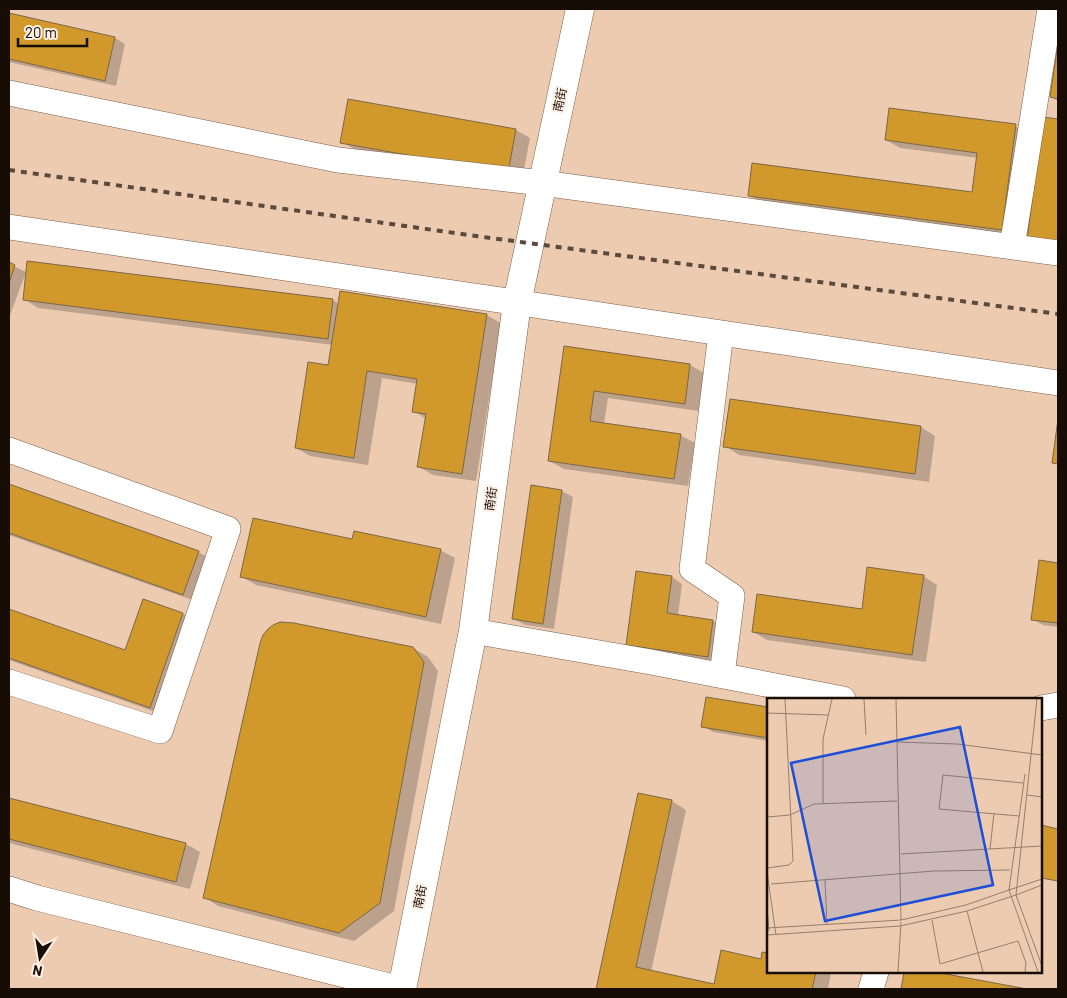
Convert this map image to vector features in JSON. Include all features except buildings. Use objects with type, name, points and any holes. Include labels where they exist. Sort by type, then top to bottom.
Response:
[{"type":"street","name":"南街","points":[[401,989],[473,632],[517,303],[580,9]]},
{"type":"street","points":[[1012,247],[1050,9]]},
{"type":"street","points":[[9,94],[338,160],[542,183],[1058,253]]},
{"type":"street","points":[[9,227],[1058,383]]},
{"type":"street","points":[[721,333],[692,569],[732,596],[722,675]]},
{"type":"street","points":[[9,450],[228,530],[160,731],[9,682]]},
{"type":"street","points":[[473,632],[651,662],[838,698]]},
{"type":"street","points":[[1042,708],[1058,705]]},
{"type":"street","points":[[9,889],[46,901],[401,989]]},
{"type":"street","points":[[871,989],[876,973]]},
{"type":"railway","points":[[9,170],[476,236],[1058,314]]}]
